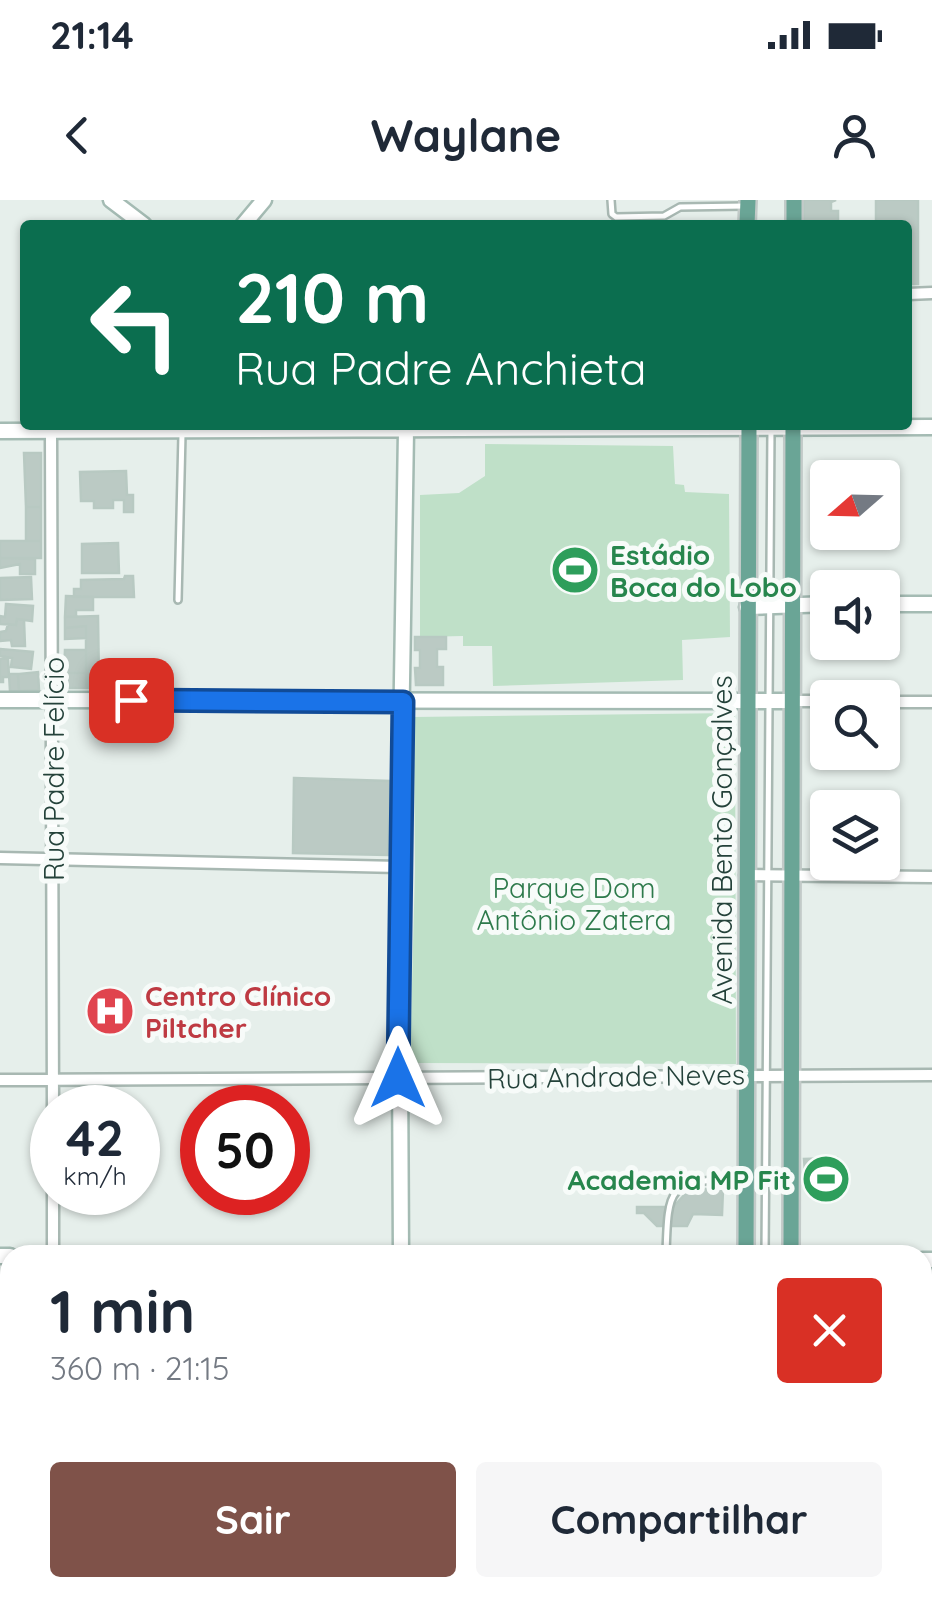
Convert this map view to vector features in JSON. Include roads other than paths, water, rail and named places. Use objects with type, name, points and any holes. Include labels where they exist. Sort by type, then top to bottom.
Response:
[{"type":"main road","name":"Avenida Bento Gonçalves","points":[[746,1245],[749,430]]},
{"type":"main road","points":[[791,1245],[793,430]]},
{"type":"street","points":[[111,200],[137,220]]},
{"type":"street","points":[[247,220],[264,200]]},
{"type":"street","name":"Rua Padre Felício","points":[[51,430],[53,1085]]},
{"type":"street","points":[[0,431],[182,430]]},
{"type":"street","points":[[401,1245],[398,1078],[403,430]]},
{"type":"street","points":[[747,607],[810,604]]},
{"type":"street","points":[[900,604],[932,604]]},
{"type":"street","points":[[0,700],[810,701]]},
{"type":"street","points":[[900,702],[932,702]]},
{"type":"street","points":[[0,858],[399,867]]},
{"type":"street","points":[[745,876],[932,877]]},
{"type":"street","name":"Rua Andrade Neves","points":[[0,1080],[932,1074]]},
{"type":"street","points":[[53,1215],[53,1245]]},
{"type":"lane","points":[[611,200],[616,217],[664,216],[680,207],[748,203]]},
{"type":"lane","points":[[178,600],[182,430]]},
{"type":"lane","points":[[765,1245],[770,430]]},
{"type":"lane","points":[[666,1245],[668,1206],[676,1192],[694,1181],[746,1176]]},
{"type":"place","name":"Estádio Boca do Lobo","points":[[575,570]]},
{"type":"place","name":"Centro Clínico Piltcher","points":[[110,1011]]},
{"type":"place","name":"Academia MP Fit","points":[[826,1179]]},
{"type":"park label","name":"Parque Dom Antônio Zatera","points":[[574,903]]}]
